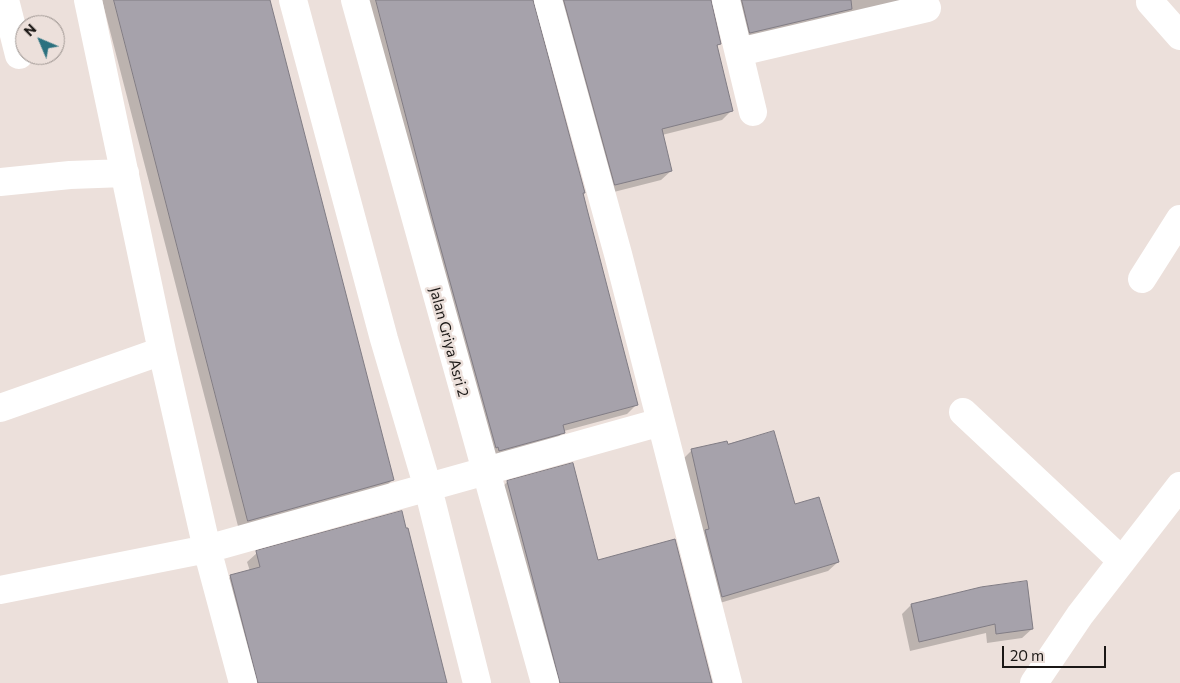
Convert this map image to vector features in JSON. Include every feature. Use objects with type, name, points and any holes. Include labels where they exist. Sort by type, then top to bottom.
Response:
[{"type":"street","points":[[5,0],[15,39]]},
{"type":"street","points":[[88,0],[162,351],[207,550],[243,683]]},
{"type":"street","points":[[293,0],[381,329],[431,486],[477,683]]},
{"type":"street","name":"Jalan Griya Asri 2","points":[[355,0],[483,472],[545,683]]},
{"type":"street","points":[[548,0],[620,263],[728,683]]},
{"type":"street","points":[[726,0],[753,112]]},
{"type":"street","points":[[1150,2],[1180,36]]},
{"type":"street","points":[[739,52],[927,8]]},
{"type":"street","points":[[0,182],[125,172]]},
{"type":"street","points":[[1142,279],[1180,219]]},
{"type":"street","points":[[0,408],[162,351]]},
{"type":"street","points":[[964,412],[1122,561]]},
{"type":"street","points":[[0,590],[207,550],[661,422]]},
{"type":"street","points":[[1034,683],[1080,615],[1180,486]]},
{"type":"building","points":[[114,0],[270,0],[394,480],[248,521]]},
{"type":"building","points":[[376,0],[533,0],[585,193],[583,193],[638,405],[563,425],[565,433],[499,451],[498,447],[496,448],[432,217]]},
{"type":"building","points":[[564,0],[711,0],[721,44],[717,45],[733,111],[662,129],[672,171],[615,185]]},
{"type":"building","points":[[742,0],[851,0],[852,9],[750,33]]},
{"type":"building","points":[[774,431],[795,504],[819,497],[839,562],[722,597],[705,530],[709,529],[691,449],[727,441],[728,444]]},
{"type":"building","points":[[573,463],[598,560],[675,539],[712,683],[560,683],[507,481]]},
{"type":"building","points":[[402,511],[406,528],[408,528],[447,683],[258,683],[230,575],[260,567],[256,551]]},
{"type":"building","points":[[1027,581],[1033,629],[996,634],[995,624],[919,642],[911,604],[981,587]]}]
